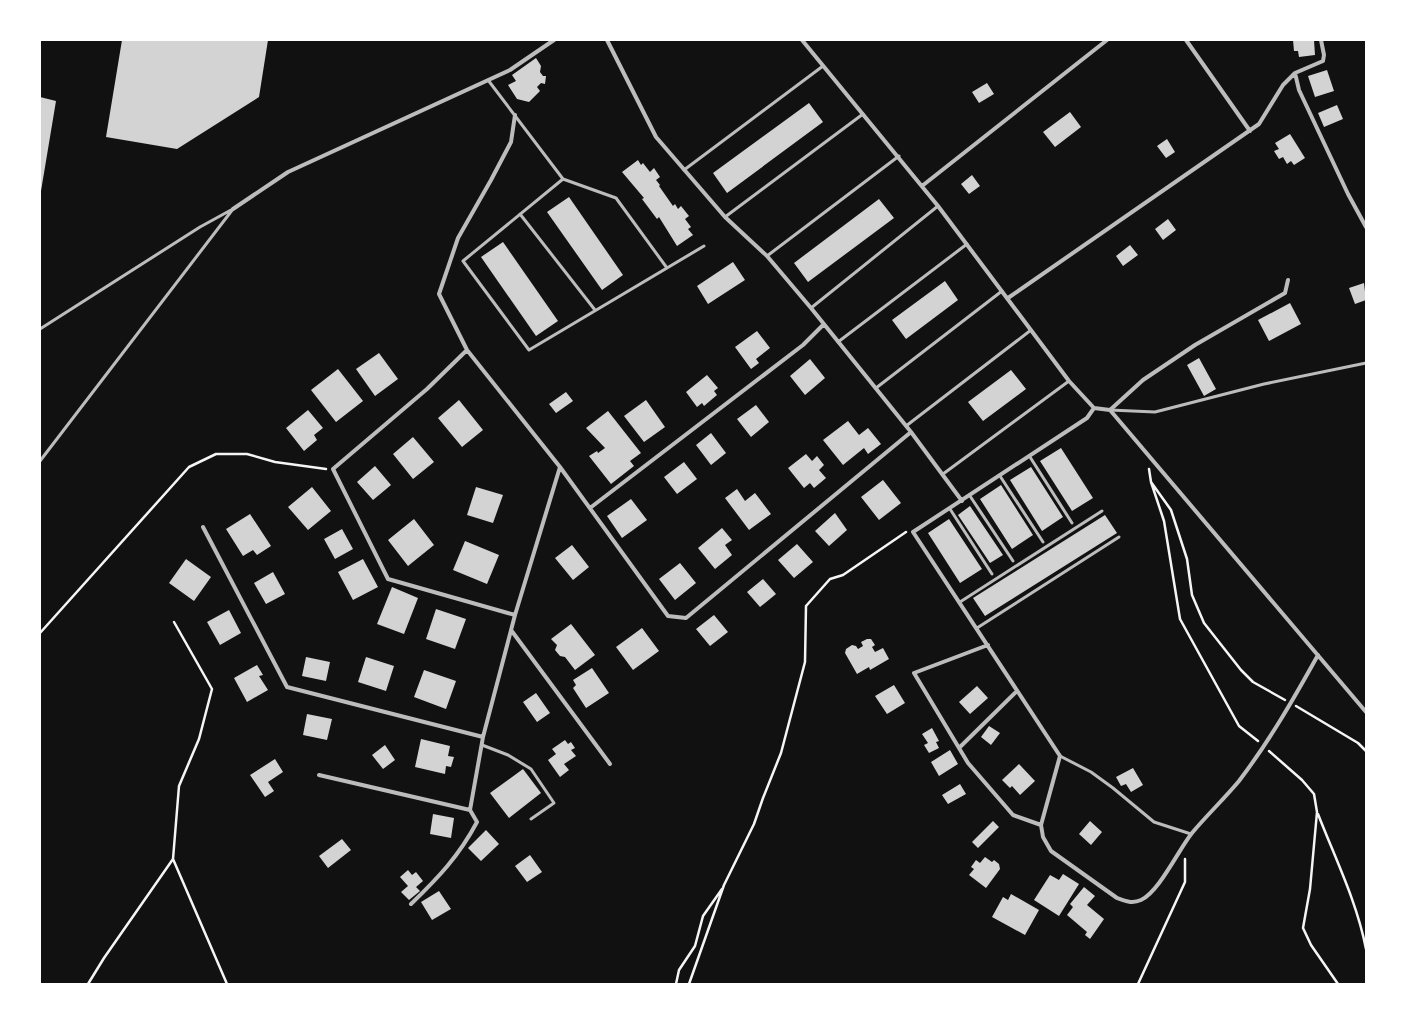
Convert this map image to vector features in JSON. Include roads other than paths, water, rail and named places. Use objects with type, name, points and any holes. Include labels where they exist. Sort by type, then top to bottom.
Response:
[{"type":"street","points":[[233,210],[288,172],[510,70],[554,40]]},
{"type":"street","points":[[607,40],[656,137],[725,217],[767,256],[811,308],[823,325],[876,388],[944,474],[962,501]]},
{"type":"street","points":[[802,40],[899,156],[1008,298],[1069,381],[1094,408],[1110,410],[1366,712]]},
{"type":"street","points":[[922,186],[1107,40]]},
{"type":"street","points":[[1186,40],[1250,131]]},
{"type":"street","points":[[1008,298],[1259,124],[1283,85],[1295,73],[1323,61],[1324,55],[1321,40]]},
{"type":"street","points":[[1295,73],[1305,102],[1348,194],[1366,227]]},
{"type":"street","points":[[515,115],[511,142],[458,238],[439,294],[467,350],[560,468],[668,616],[686,618],[911,432]]},
{"type":"street","points":[[1110,410],[1149,375],[1195,345],[1285,293],[1288,280]]},
{"type":"street","points":[[590,508],[803,345],[823,325]]},
{"type":"street","points":[[467,350],[428,389],[333,469],[388,579],[514,615]]},
{"type":"street","points":[[1094,408],[1087,418],[1030,457],[913,532],[1060,756],[1041,825],[1043,837],[1051,851],[1117,898],[1128,902],[1141,900],[1152,891],[1191,834],[1238,782],[1292,703],[1318,655]]},
{"type":"street","points":[[470,810],[483,737],[514,615],[560,468]]},
{"type":"street","points":[[203,527],[287,688],[483,737]]},
{"type":"street","points":[[511,630],[610,764]]},
{"type":"street","points":[[988,645],[914,673],[968,763],[1013,815],[1041,825]]},
{"type":"street","points":[[959,748],[1017,691]]},
{"type":"street","points":[[319,775],[470,810],[478,822],[445,871],[411,904]]},
{"type":"lane","points":[[684,170],[823,66]]},
{"type":"lane","points":[[488,80],[563,179],[616,198],[667,268]]},
{"type":"lane","points":[[725,217],[863,114]]},
{"type":"lane","points":[[767,256],[899,156]]},
{"type":"lane","points":[[563,179],[463,261],[529,350],[704,246]]},
{"type":"lane","points":[[811,308],[938,206]]},
{"type":"lane","points":[[40,329],[200,227],[233,210]]},
{"type":"lane","points":[[40,461],[233,210]]},
{"type":"lane","points":[[520,214],[595,310]]},
{"type":"lane","points":[[837,342],[967,244]]},
{"type":"lane","points":[[876,388],[1002,291]]},
{"type":"lane","points":[[906,426],[1031,330]]},
{"type":"lane","points":[[1110,410],[1155,412],[1264,384],[1366,363]]},
{"type":"lane","points":[[944,474],[1069,381]]},
{"type":"lane","points":[[1030,457],[1072,523]]},
{"type":"lane","points":[[1000,476],[1043,542]]},
{"type":"lane","points":[[970,496],[1013,561]]},
{"type":"lane","points":[[950,509],[992,574]]},
{"type":"lane","points":[[960,602],[1102,511]]},
{"type":"lane","points":[[977,628],[1119,537]]},
{"type":"lane","points":[[482,745],[508,755],[531,770],[554,803],[531,819]]},
{"type":"lane","points":[[1060,756],[1091,772],[1154,822],[1191,834]]}]
